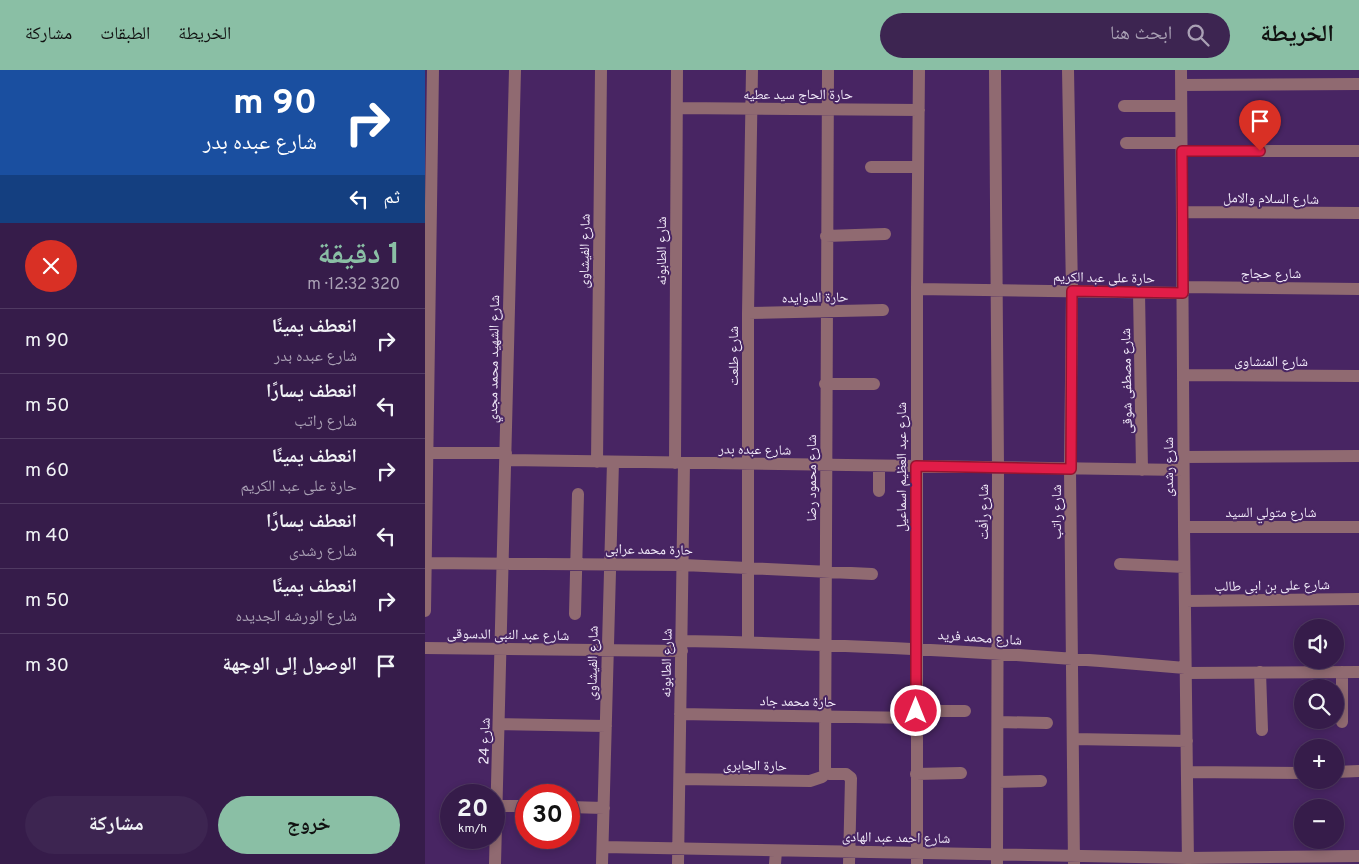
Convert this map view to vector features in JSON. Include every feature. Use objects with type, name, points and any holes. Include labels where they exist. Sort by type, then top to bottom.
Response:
[{"type":"street","points":[[425,611],[428,175],[433,70]]},
{"type":"street","name":"شارع الشهيد محمد مجدي","points":[[501,649],[515,70]]},
{"type":"street","name":"شارع الفيشاوى","points":[[597,462],[601,70]]},
{"type":"street","name":"شارع الطابونه","points":[[677,70],[680,463],[683,564],[678,864]]},
{"type":"street","name":"شارع طلعت","points":[[748,642],[748,313],[752,70]]},
{"type":"street","name":"شارع محمود رضا","points":[[827,772],[825,770],[825,384],[828,70]]},
{"type":"street","name":"شارع عبد العظيم اسماعيل","points":[[917,858],[916,466],[919,70]]},
{"type":"street","name":"شارع رأفت","points":[[995,70],[998,468],[997,859]]},
{"type":"street","name":"شارع راتب","points":[[1068,70],[1072,291],[1071,469],[1074,860]]},
{"type":"street","name":"شارع رشدى","points":[[1181,70],[1183,470],[1188,861]]},
{"type":"street","points":[[1181,85],[1359,84]]},
{"type":"street","points":[[1124,106],[1181,106]]},
{"type":"street","name":"حارة الحاج سيد عطيه","points":[[677,108],[919,110]]},
{"type":"street","points":[[1126,143],[1181,147],[1359,151]]},
{"type":"street","points":[[871,167],[918,167]]},
{"type":"street","name":"شارع السلام والامل","points":[[1182,212],[1359,213]]},
{"type":"street","points":[[827,236],[885,234]]},
{"type":"street","name":"شارع حجاج","points":[[1183,290],[1359,288]]},
{"type":"street","name":"حارة على عبد الكريم","points":[[917,289],[1139,292],[1183,290]]},
{"type":"street","name":"شارع مصطفى شوقى","points":[[1139,292],[1142,470]]},
{"type":"street","name":"حارة الدوايده","points":[[748,313],[883,310]]},
{"type":"street","name":"شارع المنشاوى","points":[[1183,375],[1359,376]]},
{"type":"street","points":[[825,384],[874,384]]},
{"type":"street","name":"شارع عبده بدر","points":[[426,453],[597,462],[1183,470]]},
{"type":"street","points":[[1183,456],[1359,456]]},
{"type":"street","name":"شارع الفيشاوى","points":[[602,864],[613,462]]},
{"type":"street","points":[[879,466],[879,491]]},
{"type":"street","points":[[575,614],[578,494]]},
{"type":"street","name":"شارع متولي السيد","points":[[1184,527],[1359,527]]},
{"type":"street","name":"حارة محمد عرابى","points":[[426,563],[683,564],[872,574]]},
{"type":"street","points":[[1120,564],[1184,567]]},
{"type":"street","name":"شارع على بن ابى طالب","points":[[1185,601],[1359,599]]},
{"type":"street","name":"شارع محمد فريد","points":[[682,646],[748,642],[825,644],[1072,658],[1185,670],[1359,672]]},
{"type":"street","name":"شارع عبد النبى الدسوقى","points":[[425,648],[608,650],[682,646]]},
{"type":"street","name":"شارع 24","points":[[498,784],[501,649]]},
{"type":"street","points":[[1260,672],[1262,730]]},
{"type":"street","points":[[1341,672],[1341,679]]},
{"type":"street","name":"حارة محمد جاد","points":[[680,714],[825,716],[965,711]]},
{"type":"street","points":[[998,722],[1047,723]]},
{"type":"street","points":[[499,724],[606,726]]},
{"type":"street","points":[[1073,739],[1187,741]]},
{"type":"street","points":[[1344,772],[1359,771]]},
{"type":"street","points":[[827,772],[846,774],[851,778],[850,858]]},
{"type":"street","name":"حارة الجابرى","points":[[680,779],[811,781],[822,777],[827,772]]},
{"type":"street","points":[[916,774],[961,772]]},
{"type":"street","points":[[1187,772],[1294,773]]},
{"type":"street","points":[[998,782],[1041,782]]},
{"type":"street","points":[[580,807],[604,808]]},
{"type":"street","name":"شارع احمد عبد الهادى","points":[[603,847],[776,851],[850,858],[1188,861],[1359,856]]},
{"type":"street","name":"شارع 24","points":[[495,864],[496,849]]},
{"type":"street","points":[[775,864],[776,851]]},
{"type":"route","points":[[916,711],[916,466],[1071,469],[1072,291],[1183,293],[1182,151],[1260,151]]}]
